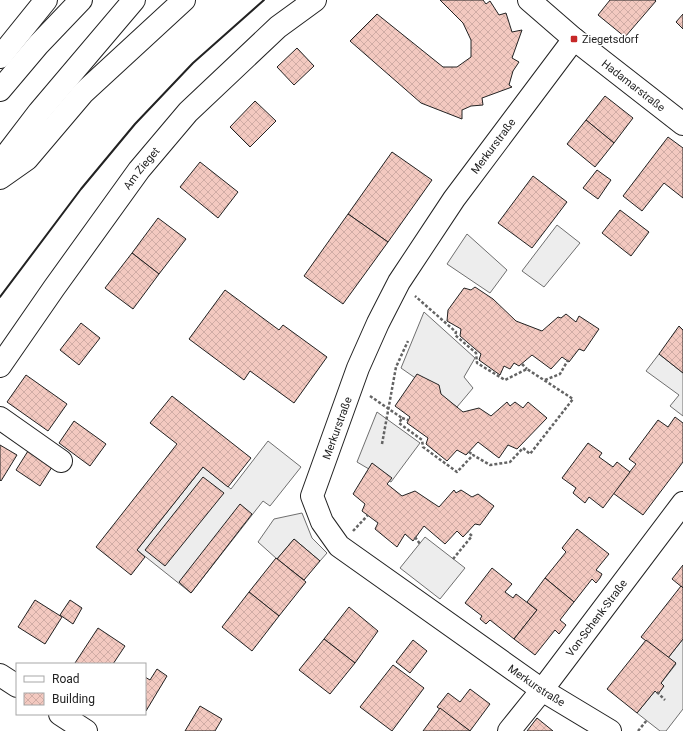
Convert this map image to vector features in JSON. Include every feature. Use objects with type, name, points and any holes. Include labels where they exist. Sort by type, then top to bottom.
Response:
[{"type":"main road","points":[[0,57],[46,0]]},
{"type":"main road","points":[[0,90],[38,45],[81,0]]},
{"type":"main road","points":[[0,163],[39,112],[134,0]]},
{"type":"main road","points":[[0,178],[27,159],[83,92],[157,22],[184,0]]},
{"type":"main road","name":"Am Zieget","points":[[0,366],[139,170],[188,112],[278,27],[315,0]]},
{"type":"main road","name":"Hadamarstraße","points":[[529,0],[574,39],[683,124]]},
{"type":"main road","name":"Merkurstraße","points":[[574,39],[454,199],[399,282],[378,323],[358,368],[354,384],[312,496],[322,522],[340,546],[542,690],[610,731]]},
{"type":"main road","points":[[0,418],[61,462]]},
{"type":"main road","name":"Von-Schenk-Straße","points":[[509,731],[542,690],[683,503]]},
{"type":"main road","points":[[0,675],[16,685]]},
{"type":"main road","points":[[62,715],[86,731]]},
{"type":"path","points":[[399,282],[460,334]]},
{"type":"path","points":[[456,332],[455,335],[476,353],[477,363],[505,380],[527,369]]},
{"type":"path","points":[[382,444],[387,407],[396,367],[408,341]]},
{"type":"path","points":[[545,381],[560,374],[568,360]]},
{"type":"path","points":[[469,452],[490,465],[510,462],[522,447],[530,454],[573,399],[527,369],[522,364]]},
{"type":"path","points":[[354,384],[402,418],[408,420]]},
{"type":"path","points":[[402,418],[399,423],[422,440],[423,447],[457,472],[473,455]]},
{"type":"path","points":[[454,559],[472,536],[468,532]]},
{"type":"path","points":[[415,537],[420,544]]},
{"type":"path","points":[[657,692],[665,700]]},
{"type":"path","points":[[638,731],[647,720]]},
{"type":"shaded area","points":[[557,225],[580,243],[544,287],[522,271]]},
{"type":"shaded area","points":[[467,234],[507,270],[490,293],[447,264]]},
{"type":"shaded area","points":[[424,312],[475,358],[464,377],[473,388],[457,407],[401,368]]},
{"type":"shaded area","points":[[659,354],[683,373],[683,416],[670,406],[679,395],[646,371]]},
{"type":"shaded area","points":[[377,412],[420,443],[391,482],[357,462]]},
{"type":"shaded area","points":[[268,441],[301,467],[270,506],[263,501],[191,593],[137,550],[203,467],[231,489]]},
{"type":"shaded area","points":[[302,513],[312,538],[327,553],[320,561],[294,539],[277,559],[258,542],[274,519]]},
{"type":"shaded area","points":[[425,537],[465,568],[440,599],[400,568]]},
{"type":"shaded area","points":[[683,639],[683,709],[666,731],[660,731],[637,713],[655,691],[658,693],[664,686],[661,683],[676,664],[668,658]]},
{"type":"building","points":[[440,0],[483,0],[486,4],[490,1],[499,15],[506,13],[512,32],[522,30],[512,58],[519,62],[513,71],[509,85],[512,87],[482,98],[483,105],[471,106],[462,110],[462,119],[421,103],[350,41],[377,14],[443,67],[457,67],[471,57],[471,40],[463,23]]},
{"type":"building","points":[[610,0],[656,1],[625,37],[598,15]]},
{"type":"building","points":[[683,14],[683,29],[676,22]]},
{"type":"building","points":[[297,48],[314,66],[294,85],[277,67]]},
{"type":"building","points":[[605,96],[633,118],[614,143],[586,120]]},
{"type":"building","points":[[255,101],[276,121],[250,147],[230,127]]},
{"type":"building","points":[[586,120],[614,143],[595,167],[567,144]]},
{"type":"building","points":[[668,137],[683,148],[683,198],[664,183],[642,211],[623,196]]},
{"type":"building","points":[[392,152],[432,180],[388,242],[348,214]]},
{"type":"building","points":[[200,162],[238,192],[218,218],[180,187]]},
{"type":"building","points":[[597,170],[611,180],[598,199],[583,188]]},
{"type":"building","points":[[533,176],[567,202],[532,248],[498,223]]},
{"type":"building","points":[[620,210],[649,232],[631,256],[602,233]]},
{"type":"building","points":[[348,214],[388,242],[343,304],[304,276]]},
{"type":"building","points":[[158,218],[186,239],[159,274],[132,253]]},
{"type":"building","points":[[132,253],[159,274],[133,309],[105,288]]},
{"type":"building","points":[[475,287],[493,299],[516,321],[542,331],[558,317],[561,318],[566,314],[576,322],[579,316],[599,329],[584,351],[579,349],[569,362],[562,357],[551,369],[532,355],[519,366],[514,363],[510,369],[504,366],[500,375],[479,360],[481,354],[460,336],[461,329],[447,321],[448,310],[464,288],[471,290]]},
{"type":"building","points":[[225,290],[279,330],[283,325],[327,357],[294,403],[250,371],[244,380],[189,339]]},
{"type":"building","points":[[81,323],[100,338],[79,365],[60,350]]},
{"type":"building","points":[[679,326],[683,330],[683,373],[659,354]]},
{"type":"building","points":[[417,374],[439,385],[441,394],[463,412],[479,408],[491,416],[507,402],[510,406],[515,402],[523,408],[528,402],[547,418],[517,449],[508,445],[499,458],[478,442],[466,455],[457,450],[447,461],[426,444],[428,438],[407,423],[410,417],[395,406]]},
{"type":"building","points":[[26,375],[67,404],[48,431],[7,402]]},
{"type":"building","points":[[172,396],[251,458],[228,487],[203,467],[137,550],[145,557],[131,575],[96,547],[177,444],[150,423]]},
{"type":"building","points":[[675,417],[683,423],[683,462],[643,515],[613,493],[636,464],[629,459],[658,420],[668,427]]},
{"type":"building","points":[[74,421],[106,444],[90,466],[59,443]]},
{"type":"building","points":[[588,443],[602,453],[599,457],[613,467],[617,462],[630,472],[603,508],[589,497],[585,503],[573,493],[576,488],[562,478]]},
{"type":"building","points":[[0,445],[17,455],[1,481],[0,480]]},
{"type":"building","points":[[28,451],[52,467],[40,486],[16,470]]},
{"type":"building","points":[[372,463],[392,478],[387,484],[402,496],[415,491],[439,507],[454,490],[456,493],[461,490],[472,497],[478,494],[494,506],[480,525],[475,524],[463,537],[457,531],[445,544],[424,526],[413,541],[405,534],[397,547],[375,529],[378,523],[362,511],[365,504],[353,494]]},
{"type":"building","points":[[203,477],[224,493],[165,566],[145,550]]},
{"type":"building","points":[[240,504],[252,514],[191,593],[179,582]]},
{"type":"building","points":[[577,529],[609,554],[596,570],[602,574],[600,578],[596,583],[592,579],[574,602],[545,578],[566,552],[562,548]]},
{"type":"building","points":[[294,539],[320,561],[304,580],[277,559]]},
{"type":"building","points":[[276,558],[306,582],[279,616],[249,592]]},
{"type":"building","points":[[683,565],[683,588],[672,579]]},
{"type":"building","points":[[492,568],[512,584],[505,592],[513,598],[516,594],[537,610],[514,639],[490,620],[486,624],[480,619],[482,616],[465,603]]},
{"type":"building","points":[[545,578],[574,602],[560,620],[566,625],[559,634],[555,630],[535,655],[514,639],[537,610],[527,602]]},
{"type":"building","points":[[681,586],[683,588],[683,639],[668,658],[641,637]]},
{"type":"building","points":[[249,592],[279,616],[252,651],[222,627]]},
{"type":"building","points":[[35,600],[62,617],[45,644],[18,627]]},
{"type":"building","points":[[70,600],[82,608],[73,624],[60,615]]},
{"type":"building","points":[[349,607],[378,631],[355,663],[324,639]]},
{"type":"building","points":[[98,628],[125,646],[114,663],[75,663]]},
{"type":"building","points":[[324,639],[355,663],[330,694],[299,670]]},
{"type":"building","points":[[413,640],[427,651],[410,673],[396,662]]},
{"type":"building","points":[[646,640],[676,663],[661,683],[664,686],[658,694],[655,691],[637,713],[607,689]]},
{"type":"building","points":[[393,665],[424,688],[392,731],[360,707]]},
{"type":"building","points":[[157,669],[167,676],[146,711],[146,678],[150,680]]},
{"type":"building","points":[[470,689],[490,704],[470,731],[437,707],[448,693],[460,702]]},
{"type":"building","points":[[200,706],[222,719],[215,731],[185,731]]},
{"type":"building","points":[[440,708],[470,731],[423,731]]},
{"type":"building","points":[[537,718],[553,731],[527,731]]},
{"type":"wall","points":[[0,297],[81,189],[135,124],[193,63],[264,0]]},
{"type":"place","name":"Ziegetsdorf","points":[[574,39]]}]
